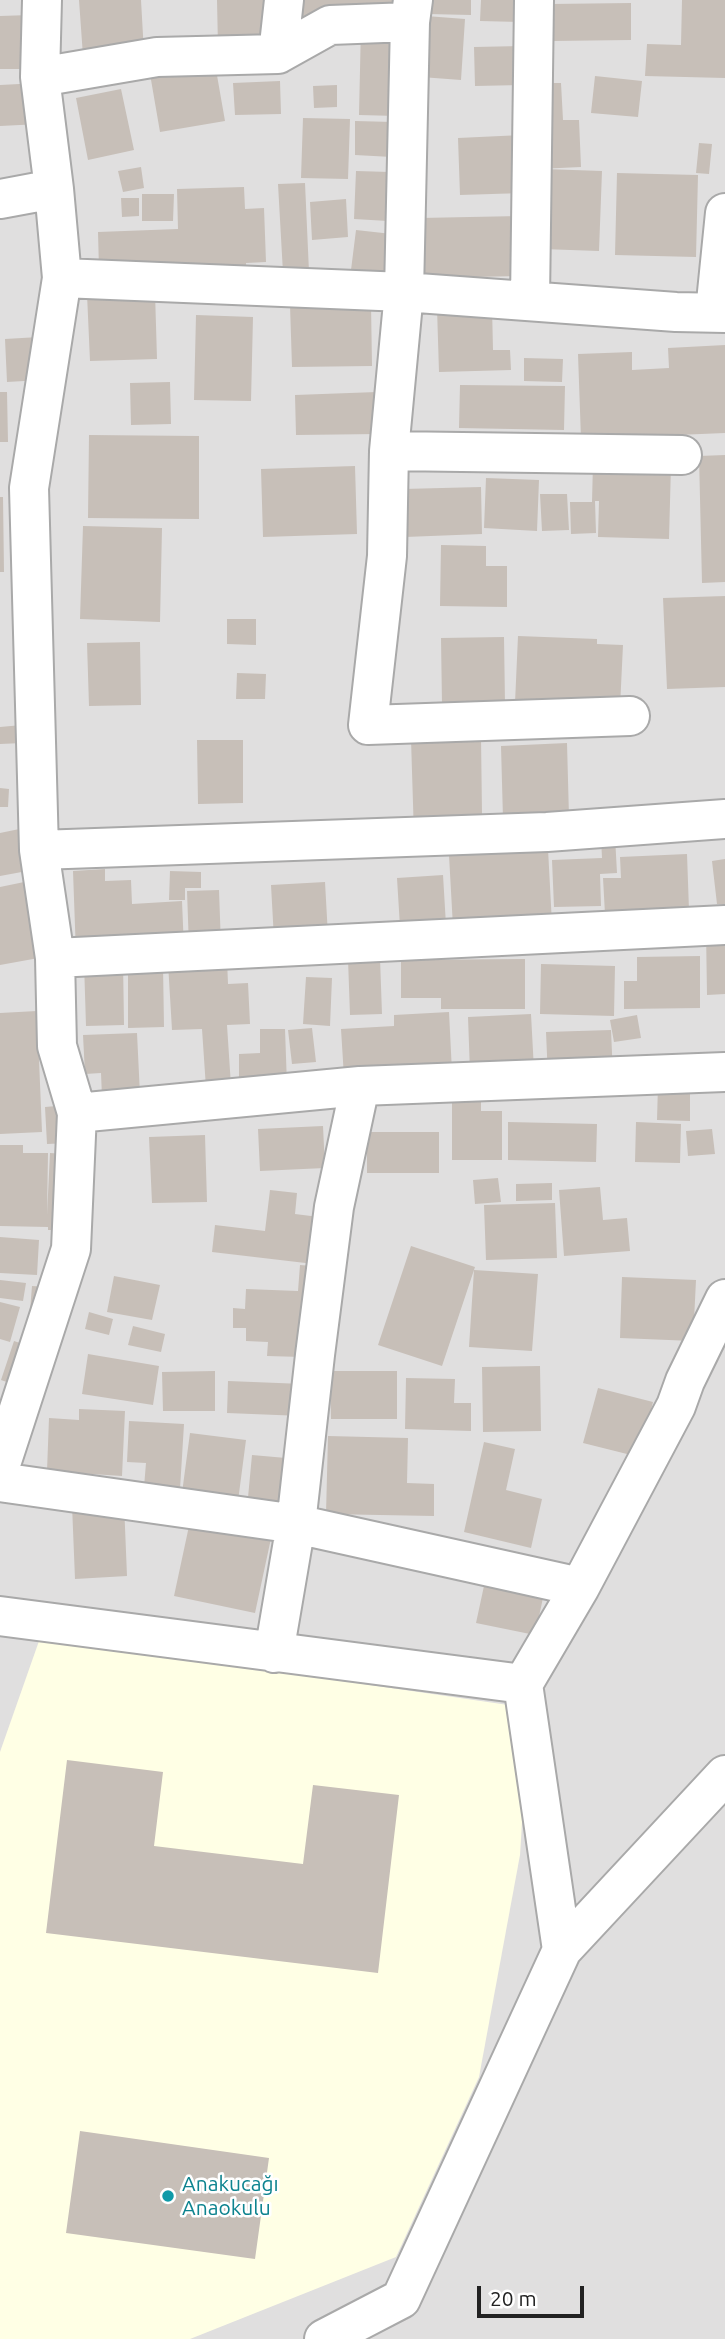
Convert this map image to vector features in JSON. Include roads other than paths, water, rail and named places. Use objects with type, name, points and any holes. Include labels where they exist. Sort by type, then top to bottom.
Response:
[{"type":"street","points":[[0,1467],[71,1249],[77,1113],[57,1046],[55,958],[39,849],[29,488],[62,278],[40,77],[42,0]]},
{"type":"street","points":[[278,54],[284,0]]},
{"type":"street","points":[[530,300],[534,0]]},
{"type":"street","points":[[40,77],[157,57],[278,54],[330,25],[412,11],[404,292],[389,451],[387,556],[368,725],[630,716]]},
{"type":"street","points":[[0,200],[54,189]]},
{"type":"street","points":[[62,278],[404,292],[720,313],[725,213]]},
{"type":"street","points":[[389,451],[682,455]]},
{"type":"street","points":[[39,849],[547,832],[725,819]]},
{"type":"street","points":[[55,958],[725,925]]},
{"type":"street","points":[[77,1113],[360,1086],[725,1072]]},
{"type":"street","points":[[275,1653],[296,1524],[334,1207],[360,1086]]},
{"type":"street","points":[[562,1950],[523,1684],[580,1587],[676,1406],[685,1381],[725,1299]]},
{"type":"street","points":[[0,1482],[296,1524],[580,1587]]},
{"type":"street","points":[[0,1616],[523,1684]]},
{"type":"street","points":[[324,2339],[401,2298],[562,1950],[725,1775]]},
{"type":"place","name":"Anakucağı Anaokulu","points":[[168,2196]]}]
